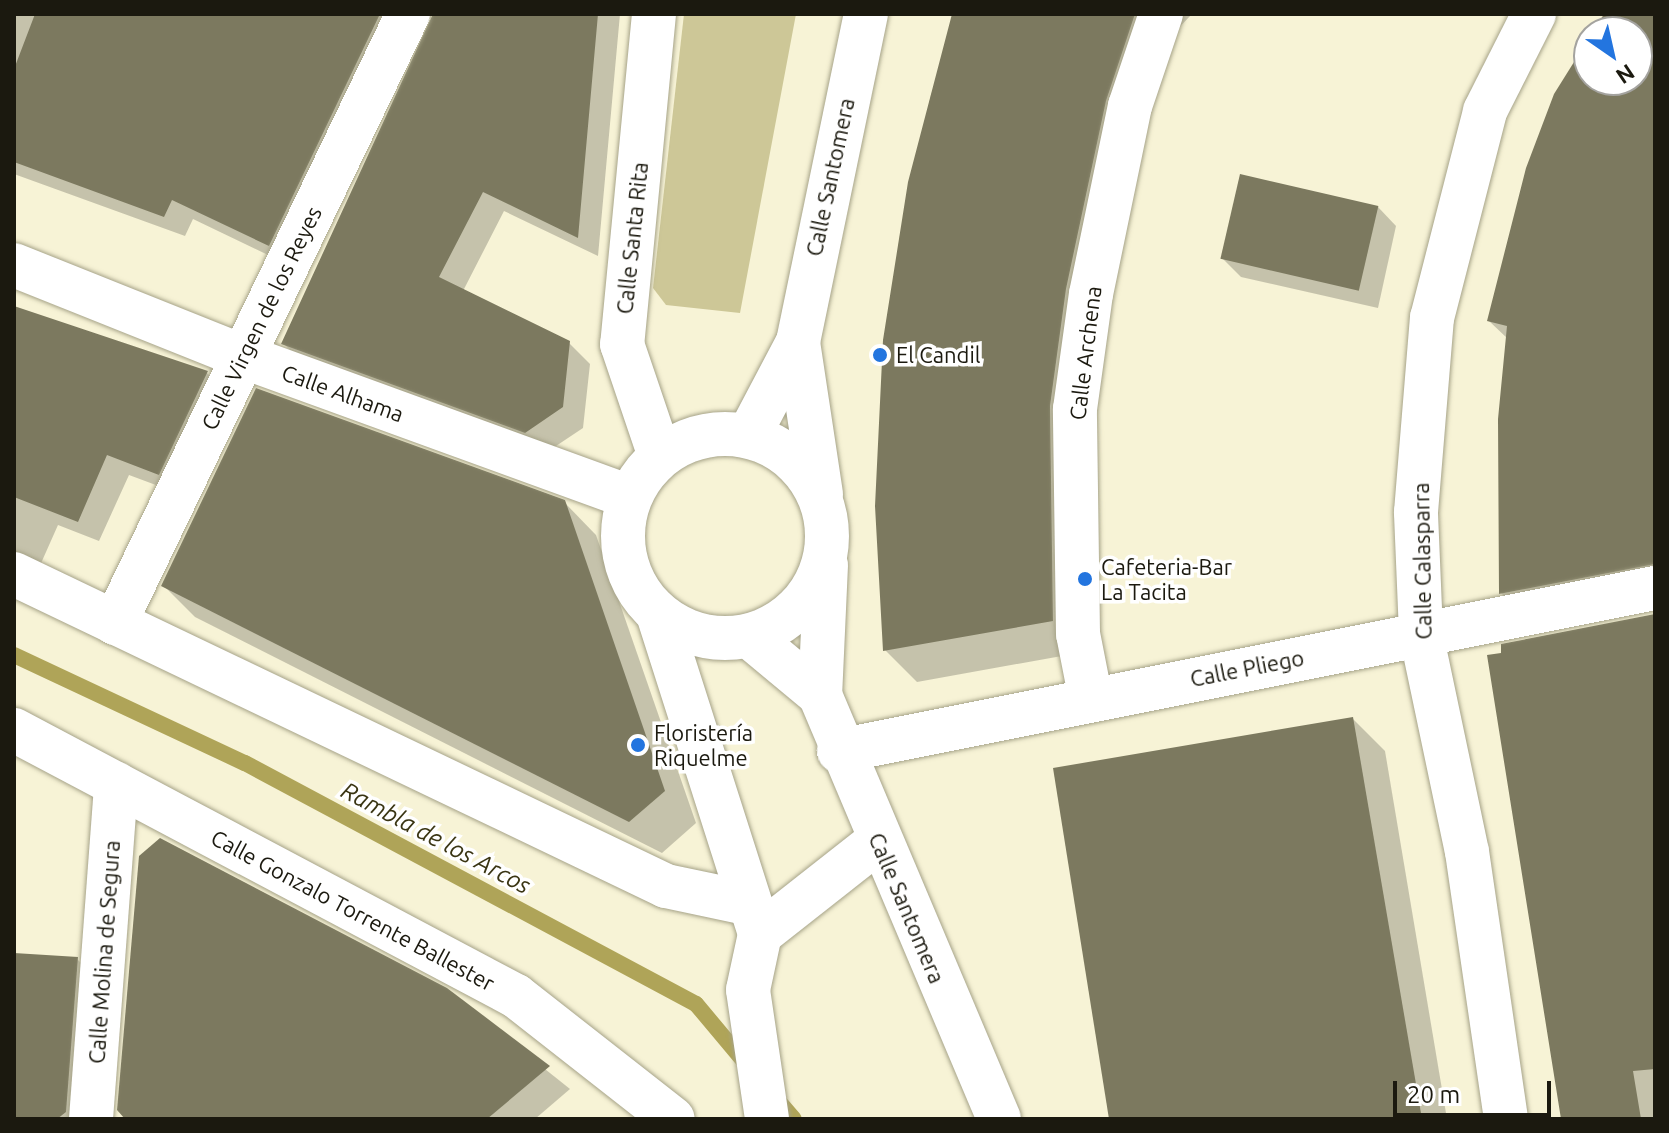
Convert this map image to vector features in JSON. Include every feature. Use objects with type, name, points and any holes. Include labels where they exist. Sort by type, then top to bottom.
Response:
[{"type":"street","name":"Calle Virgen de los Reyes","points":[[115,623],[408,14]]},
{"type":"street","name":"Calle Santa Rita","points":[[654,14],[622,344],[660,456]]},
{"type":"street","name":"Calle Santomera","points":[[749,435],[798,342],[866,14]]},
{"type":"street","name":"Calle Archena","points":[[1091,700],[1077,620],[1075,409],[1091,294],[1130,106],[1161,14]]},
{"type":"street","name":"Calle Calasparra","points":[[1506,1119],[1467,852],[1421,633],[1416,512],[1432,318],[1485,111],[1534,14]]},
{"type":"street","name":"Calle Alhama","points":[[14,265],[242,356],[629,497]]},
{"type":"street","name":"Calle Santomera","points":[[798,342],[825,522],[820,695],[839,751],[999,1119]]},
{"type":"street","points":[[658,614],[707,636],[749,636],[779,623],[804,602],[821,575],[825,522],[797,461],[749,435],[718,433],[687,440],[660,456],[629,497],[622,528],[625,560],[638,590],[658,614],[754,918],[748,990],[767,1119]]},
{"type":"street","points":[[14,574],[666,886],[754,918]]},
{"type":"street","name":"Calle Pliego","points":[[839,751],[1655,588]]},
{"type":"street","points":[[749,636],[820,695]]},
{"type":"street","name":"Calle Gonzalo Torrente Ballester","points":[[14,730],[516,996],[673,1119]]},
{"type":"street","name":"Calle Molina de Segura","points":[[91,1119],[116,784]]},
{"type":"street","points":[[754,918],[878,841]]},
{"type":"shaded area","points":[[684,14],[796,14],[740,313],[666,305],[653,288]]},
{"type":"building","points":[[35,14],[380,14],[269,246],[172,200],[164,217],[14,162],[14,69]]},
{"type":"building","points":[[433,14],[598,14],[578,238],[483,192],[439,277],[570,341],[563,407],[525,433],[281,344]]},
{"type":"building","points":[[952,14],[1135,14],[1106,101],[1066,289],[1050,406],[1053,621],[883,651],[875,506],[883,340],[908,182]]},
{"type":"building","points":[[1655,14],[1655,564],[1499,594],[1498,419],[1507,326],[1487,321],[1526,168],[1554,94],[1573,64],[1573,96],[1653,96],[1653,16],[1603,16]]},
{"type":"building","points":[[1240,174],[1378,206],[1359,291],[1220,259]]},
{"type":"building","points":[[14,306],[208,371],[159,475],[107,455],[78,522],[14,497]]},
{"type":"building","points":[[256,388],[565,500],[665,791],[629,822],[161,586]]},
{"type":"building","points":[[1655,614],[1655,1069],[1633,1071],[1641,1119],[1561,1119],[1487,655],[1501,653],[1501,644]]},
{"type":"building","points":[[1353,717],[1422,1119],[1109,1119],[1053,768]]},
{"type":"building","points":[[160,838],[447,988],[550,1066],[487,1119],[125,1119],[117,1110],[139,856]]},
{"type":"building","points":[[14,953],[78,957],[66,1112],[57,1119],[14,1119]]},
{"type":"waterway","name":"Rambla de los Arcos","points":[[14,655],[245,763],[696,1004],[748,1066]]},
{"type":"waterway","name":"Rambla de los Arcos","points":[[774,1096],[794,1119]]},
{"type":"place","name":"El Candil","points":[[880,355]]},
{"type":"place","name":"Cafeteria-Bar La Tacita","points":[[1085,579]]},
{"type":"place","name":"Floristería Riquelme","points":[[638,745]]}]
